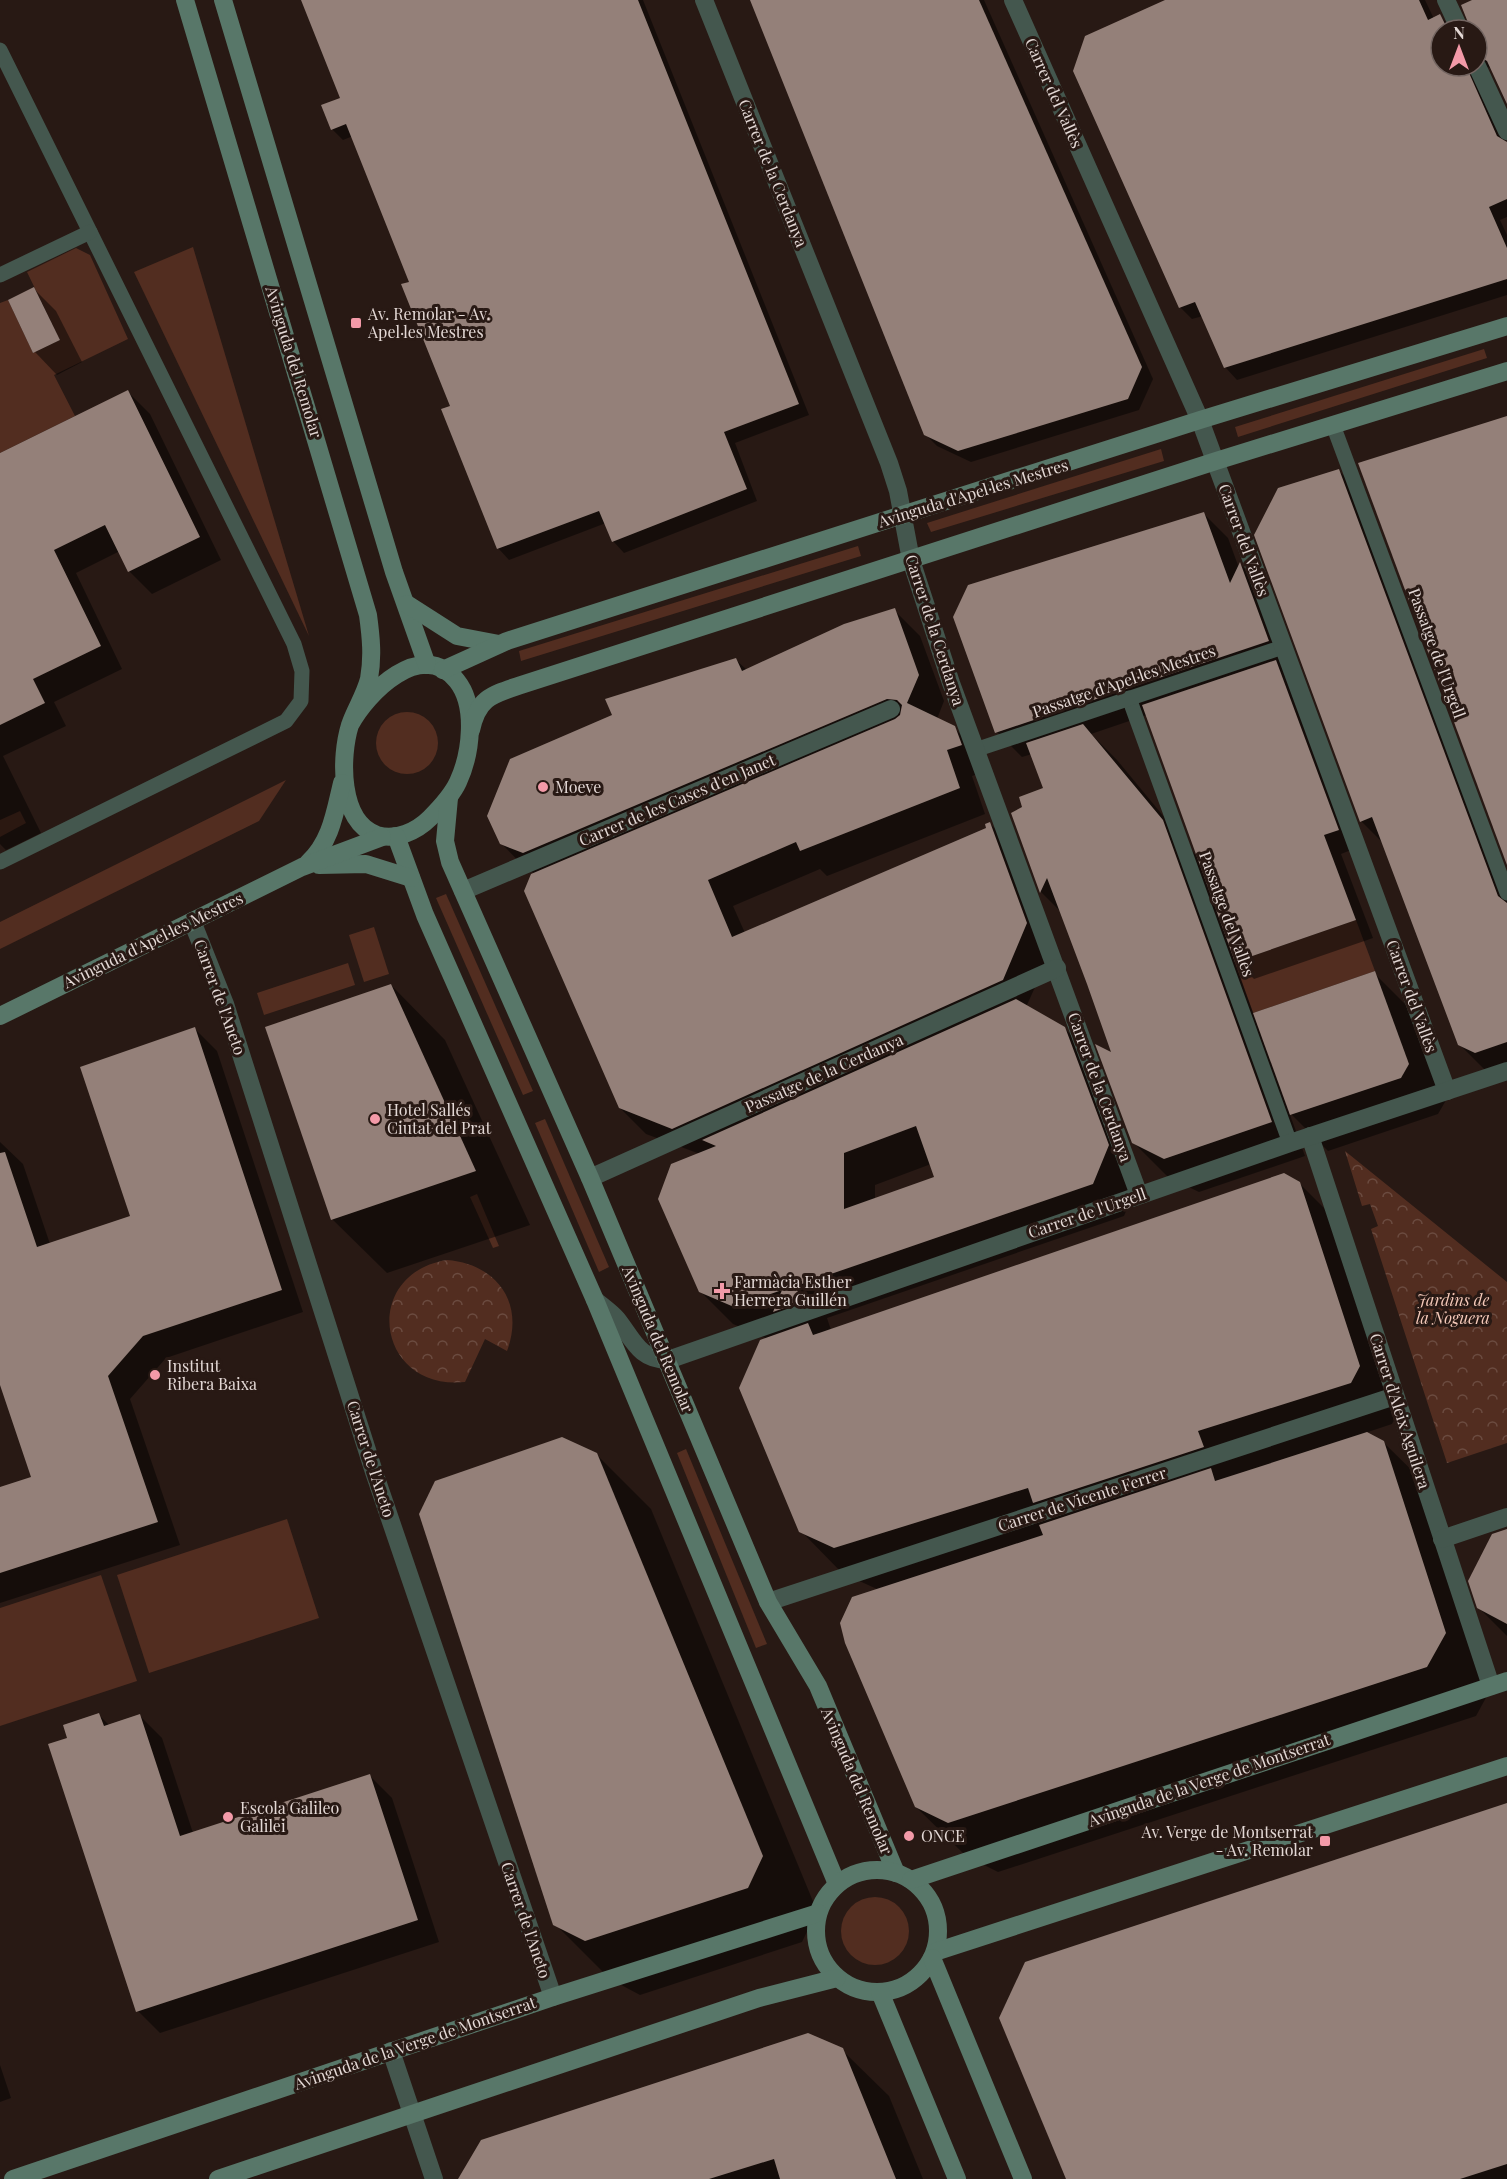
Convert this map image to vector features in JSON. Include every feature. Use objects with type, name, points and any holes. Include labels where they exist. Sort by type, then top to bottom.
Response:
[{"type":"street","name":"Avinguda del Remolar","points":[[185,0],[368,615],[372,654],[368,682],[350,725],[344,753],[343,778],[357,820],[368,832],[389,836],[408,833],[429,819],[449,798],[458,783],[466,761],[469,736],[468,714],[457,680],[435,668],[406,668],[373,692],[350,725]]},
{"type":"street","name":"Avinguda del Remolar","points":[[223,0],[388,550],[407,604],[435,668]]},
{"type":"street","name":"Carrer de la Cerdanya","points":[[704,0],[890,463],[903,515],[910,560],[975,750],[1139,1195]]},
{"type":"street","points":[[1446,0],[1454,18]]},
{"type":"street","name":"Carrer del Vallès","points":[[1021,2],[1200,420],[1447,1091]]},
{"type":"street","points":[[1483,78],[1507,131]]},
{"type":"street","name":"Avinguda d'Apel·les Mestres","points":[[435,668],[499,644],[1200,420],[1507,326]]},
{"type":"street","points":[[469,736],[475,714],[484,699],[512,687],[1216,461],[1507,371]]},
{"type":"street","points":[[407,604],[458,636],[499,644]]},
{"type":"street","name":"Carrer de les Cases d'en Janet","points":[[463,891],[891,710]]},
{"type":"street","name":"Avinguda d'Apel·les Mestres","points":[[306,865],[320,852],[329,833],[343,778]]},
{"type":"street","name":"Avinguda del Remolar","points":[[449,798],[445,829],[446,851],[590,1178],[768,1602],[801,1653],[818,1686],[903,1877]]},
{"type":"street","points":[[389,836],[411,878],[595,1300],[837,1884]]},
{"type":"street","name":"Avinguda d'Apel·les Mestres","points":[[0,1016],[306,865],[389,836]]},
{"type":"street","points":[[306,865],[366,864],[411,878]]},
{"type":"street","name":"Carrer de l'Aneto","points":[[192,921],[225,1004],[372,1466],[553,1997]]},
{"type":"street","name":"Passatge de la Cerdanya","points":[[590,1178],[1057,968]]},
{"type":"street","name":"Carrer de l'Urgell","points":[[668,1360],[1310,1136],[1507,1071]]},
{"type":"street","name":"Carrer d'Aleix Aguilera","points":[[1310,1136],[1442,1539],[1499,1684]]},
{"type":"street","points":[[595,1300],[615,1316],[640,1352],[657,1360],[668,1360]]},
{"type":"street","name":"Carrer de Vicente Ferrer","points":[[768,1602],[1395,1396]]},
{"type":"street","points":[[1442,1539],[1507,1517]]},
{"type":"street","name":"Avinguda de la Verge de Montserrat","points":[[903,1877],[1499,1684]]},
{"type":"street","points":[[933,1955],[1507,1766]]},
{"type":"street","points":[[872,1870],[903,1877],[929,1899],[935,1912],[938,1939],[933,1955],[920,1975],[910,1983],[880,1992],[860,1990],[837,1978],[821,1958],[815,1934],[818,1912],[826,1897],[837,1884],[858,1873],[872,1870]]},
{"type":"street","name":"Avinguda de la Verge de Montserrat","points":[[13,2179],[553,1997],[818,1912]]},
{"type":"street","points":[[933,1955],[1023,2179]]},
{"type":"street","points":[[218,2179],[759,1998],[837,1978]]},
{"type":"street","points":[[880,1992],[957,2179]]},
{"type":"street","points":[[391,2051],[434,2179]]},
{"type":"lane","points":[[0,50],[294,644],[302,671],[301,701],[286,720],[0,862]]},
{"type":"lane","points":[[0,275],[90,232]]},
{"type":"lane","name":"Passatge de l'Urgell","points":[[1333,425],[1507,893]]},
{"type":"lane","name":"Passatge d'Apel·les Mestres","points":[[975,750],[1283,647]]},
{"type":"lane","name":"Passatge del Vallès","points":[[1129,698],[1290,1143]]},
{"type":"green space","points":[[193,247],[309,636],[134,272]]},
{"type":"green space","points":[[76,248],[90,255],[128,339],[54,375],[75,416],[0,453],[0,303],[8,300],[33,353],[60,340],[27,272]]},
{"type":"green space","points":[[1484,349],[1487,358],[1238,437],[1235,427]]},
{"type":"green space","points":[[1161,449],[1164,461],[931,532],[927,523]]},
{"type":"green space","points":[[858,546],[861,556],[521,661],[519,651]]},
{"type":"green space","points":[[401,712],[413,712],[429,721],[436,731],[438,743],[436,755],[429,765],[413,774],[401,774],[390,769],[381,760],[376,749],[376,737],[381,726],[390,717]]},
{"type":"green space","points":[[286,780],[259,821],[0,949],[0,922]]},
{"type":"green space","points":[[20,811],[26,823],[0,837],[0,820]]},
{"type":"green space","points":[[446,894],[533,1091],[523,1095],[436,898]]},
{"type":"green space","points":[[1356,920],[1375,971],[1253,1013],[1235,962]]},
{"type":"green space","points":[[374,927],[389,974],[364,982],[349,935]]},
{"type":"green space","points":[[348,963],[355,985],[264,1015],[257,993]]},
{"type":"green space","points":[[545,1119],[609,1267],[599,1272],[535,1123]]},
{"type":"green space","name":"Jardins de la Noguera","points":[[1345,1151],[1507,1282],[1507,1443],[1447,1463],[1371,1229],[1378,1226],[1370,1204],[1362,1206]]},
{"type":"green space","points":[[477,1194],[499,1246],[493,1248],[470,1197]]},
{"type":"green space","points":[[447,1260],[465,1263],[493,1278],[509,1302],[512,1317],[512,1333],[507,1351],[485,1339],[465,1382],[435,1380],[412,1369],[397,1351],[390,1330],[391,1307],[401,1286],[419,1270]]},
{"type":"green space","points":[[686,1449],[767,1644],[756,1648],[677,1453]]},
{"type":"green space","points":[[287,1519],[319,1618],[149,1673],[117,1575]]},
{"type":"green space","points":[[101,1575],[137,1681],[0,1726],[0,1608]]},
{"type":"green space","points":[[868,1897],[882,1897],[894,1902],[904,1912],[909,1931],[904,1950],[894,1960],[882,1965],[868,1965],[856,1960],[846,1950],[841,1938],[841,1924],[846,1912],[856,1902]]},
{"type":"building","points":[[301,0],[638,0],[799,404],[724,432],[747,489],[612,542],[599,511],[497,549],[441,409],[450,406],[401,284],[409,282],[346,124],[331,130],[321,105],[340,98]]},
{"type":"building","points":[[750,0],[979,0],[1142,367],[1128,399],[958,451],[924,435]]},
{"type":"building","points":[[1165,0],[1419,0],[1429,20],[1429,78],[1471,78],[1497,136],[1507,142],[1507,199],[1489,207],[1507,248],[1507,279],[1224,368],[1195,302],[1179,308],[1073,71],[1085,36]]},
{"type":"building","points":[[1472,0],[1507,0],[1507,104],[1489,65],[1489,18],[1466,18],[1461,5]]},
{"type":"building","points":[[34,287],[60,340],[33,353],[8,300]]},
{"type":"building","points":[[128,390],[200,537],[128,572],[105,525],[54,550],[101,646],[33,679],[45,703],[0,725],[0,453]]},
{"type":"building","points":[[1507,416],[1507,865],[1358,463]]},
{"type":"building","points":[[1339,469],[1498,896],[1507,903],[1507,1042],[1475,1053],[1458,1045],[1372,817],[1360,822],[1254,535],[1278,488]]},
{"type":"building","points":[[1204,512],[1230,583],[1240,562],[1269,641],[995,733],[953,617],[968,585]]},
{"type":"building","points":[[895,608],[919,675],[907,703],[955,726],[962,745],[947,750],[960,788],[800,851],[796,842],[708,880],[732,937],[986,828],[985,824],[990,822],[1027,923],[1003,980],[672,1129],[619,1108],[524,891],[531,874],[895,719],[900,715],[902,705],[897,700],[887,699],[523,853],[500,844],[487,816],[510,759],[612,715],[605,699],[736,658],[742,671],[844,624]]},
{"type":"building","points":[[1276,660],[1339,830],[1324,835],[1356,920],[1235,962],[1142,705]]},
{"type":"building","points":[[1083,724],[1163,820],[1272,1122],[1164,1159],[1132,1143],[1095,1044],[1111,1052],[1087,984],[1047,878],[1040,893],[1011,813],[1022,807],[1019,797],[1043,788],[1026,743]]},
{"type":"building","points":[[1375,971],[1409,1064],[1401,1078],[1290,1115],[1253,1013]]},
{"type":"building","name":"Hotel Sallés Ciutat del Prat","points":[[391,984],[476,1171],[331,1220],[265,1027]]},
{"type":"building","points":[[1016,999],[1065,1027],[1109,1145],[1093,1184],[796,1286],[801,1302],[773,1312],[782,1290],[734,1307],[699,1292],[658,1199],[671,1164],[716,1146],[702,1140]],"holes":[[[916,1126],[934,1177],[844,1209],[844,1153]]]},
{"type":"building","points":[[195,1027],[282,1290],[143,1336],[108,1376],[158,1522],[0,1573],[0,1487],[31,1477],[0,1385],[0,1153],[5,1152],[37,1247],[130,1216],[80,1067]]},
{"type":"building","points":[[1284,1173],[1300,1182],[1360,1366],[1351,1383],[1198,1431],[1204,1447],[1033,1503],[1028,1488],[834,1548],[799,1532],[739,1388],[760,1340],[808,1323],[813,1335]]},
{"type":"building","points":[[1367,1432],[1384,1441],[1446,1633],[1427,1667],[948,1823],[915,1807],[845,1643],[840,1623],[852,1597],[1043,1535],[1039,1525],[1211,1468],[1215,1481]]},
{"type":"building","points":[[562,1437],[597,1453],[763,1856],[748,1888],[585,1941],[553,1925],[419,1514],[435,1481]]},
{"type":"building","points":[[1507,1529],[1507,1624],[1477,1608],[1468,1581],[1492,1534]]},
{"type":"building","points":[[99,1713],[104,1726],[140,1714],[180,1836],[370,1774],[418,1920],[136,2012],[48,1744],[67,1738],[63,1725]]},
{"type":"building","points":[[1507,1803],[1507,2164],[1460,2179],[1066,2179],[999,2018],[1025,1962]]},
{"type":"building","points":[[808,2033],[843,2048],[896,2179],[780,2179],[774,2159],[709,2179],[458,2179],[481,2140]]},
{"type":"place","name":"Av. Remolar - Av. Apel·les Mestres","points":[[356,323]]},
{"type":"place","name":"Moeve","points":[[543,787]]},
{"type":"place","name":"Hotel Sallés Ciutat del Prat","points":[[375,1119]]},
{"type":"place","name":"Farmàcia Esther Herrera Guillén","points":[[722,1291]]},
{"type":"place","name":"Institut Ribera Baixa","points":[[155,1375]]},
{"type":"place","name":"Escola Galileo Galilei","points":[[228,1817]]},
{"type":"place","name":"ONCE","points":[[909,1836]]},
{"type":"place","name":"Av. Verge de Montserrat - Av. Remolar","points":[[1325,1841]]}]
